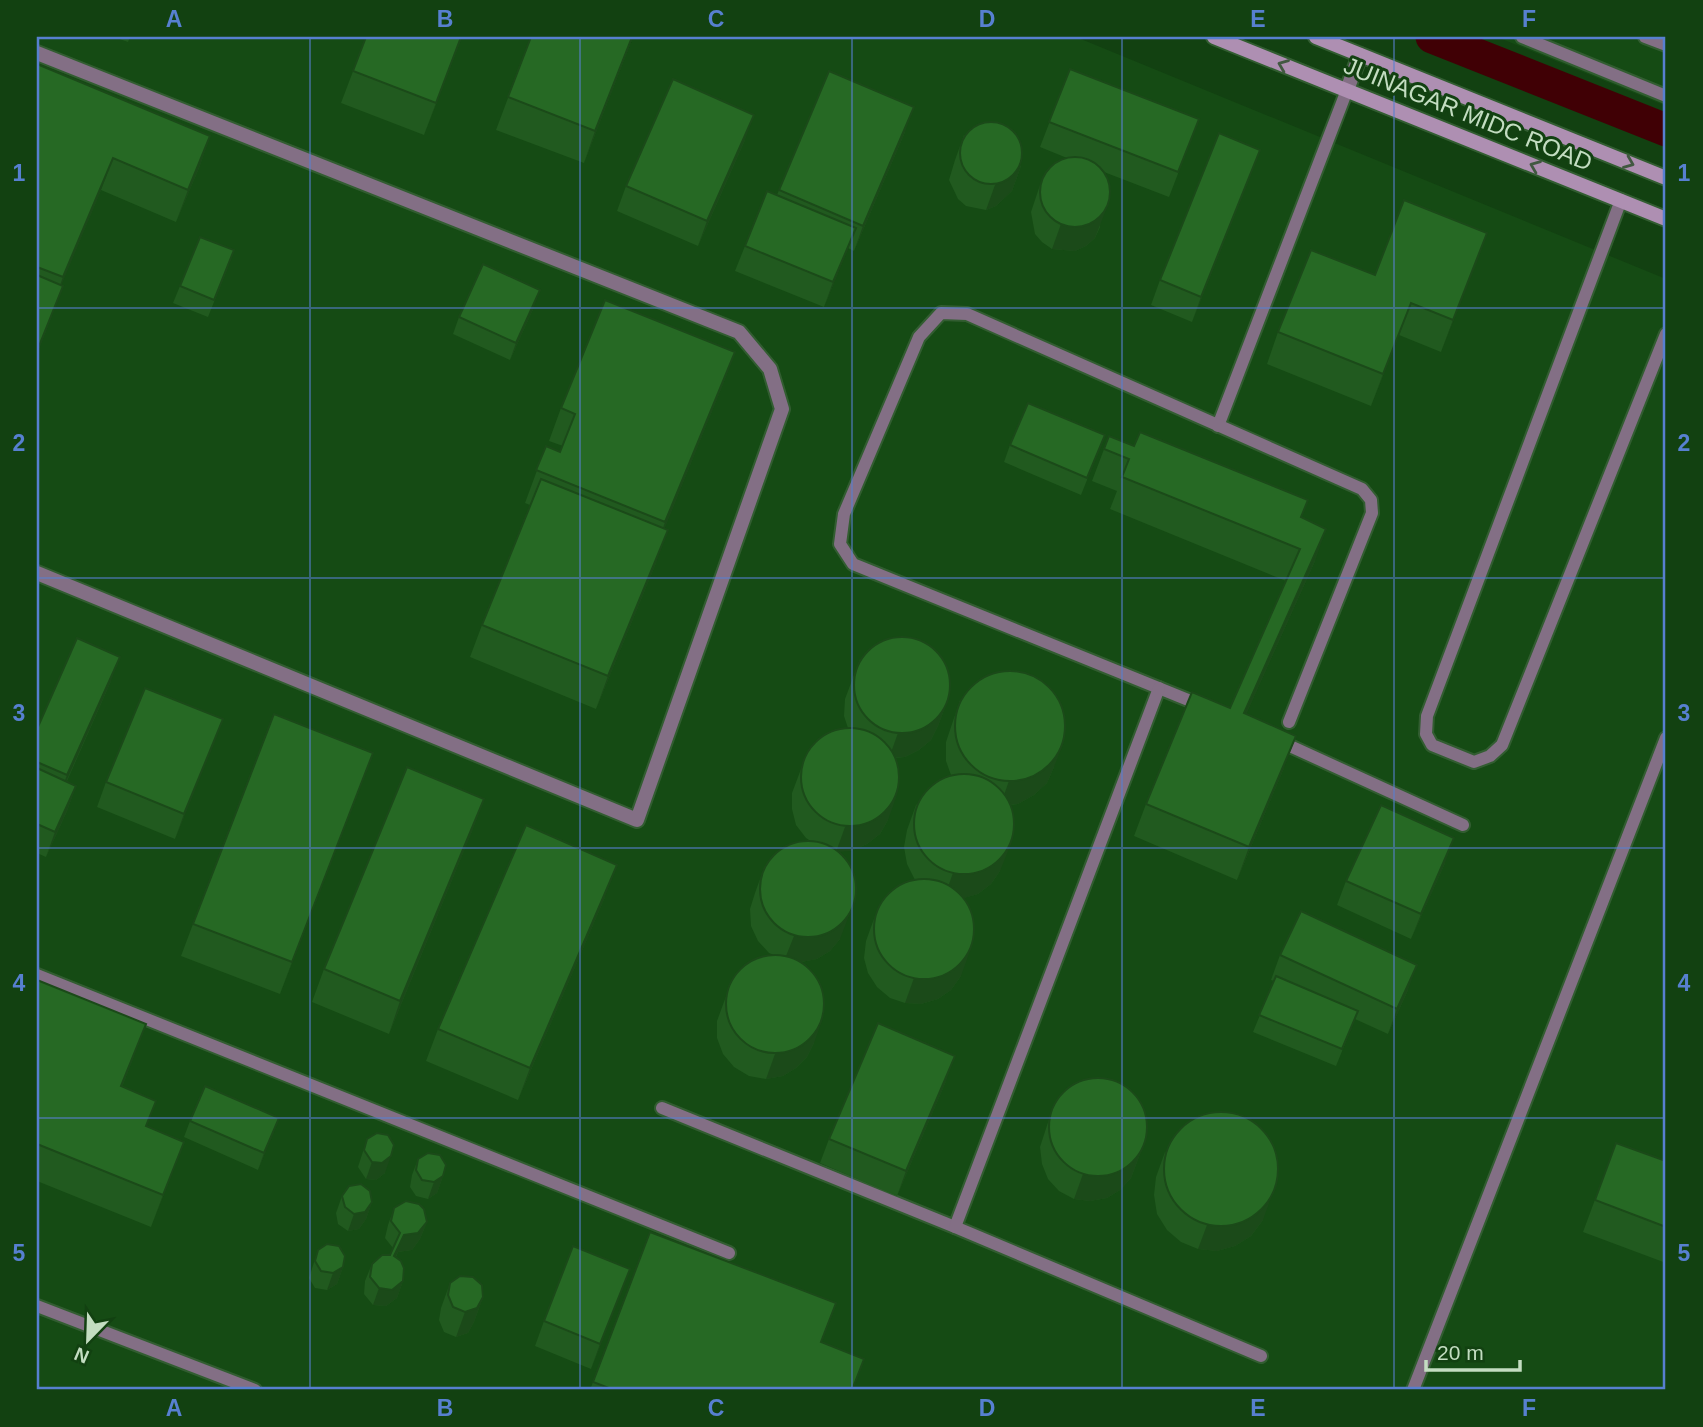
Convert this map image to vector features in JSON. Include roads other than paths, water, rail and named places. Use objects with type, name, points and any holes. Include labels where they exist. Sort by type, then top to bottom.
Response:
[{"type":"street","name":"JUINAGAR MIDC ROAD","points":[[1214,37],[1666,219]]},
{"type":"street","name":"JUINAGAR MIDC ROAD","points":[[1316,37],[1666,178]]},
{"type":"street","points":[[37,53],[739,332],[770,369],[782,409],[636,820],[37,573]]},
{"type":"street","points":[[1347,90],[1360,55]]},
{"type":"lane","points":[[1522,37],[1666,96]]},
{"type":"lane","points":[[1645,37],[1666,45]]},
{"type":"lane","points":[[1218,426],[1347,90]]},
{"type":"lane","points":[[1622,200],[1427,716],[1426,734],[1432,745],[1474,762],[1490,756],[1502,745],[1666,334]]},
{"type":"lane","points":[[1220,713],[853,564],[840,544],[844,514],[919,337],[940,313],[967,314],[1362,489],[1371,500],[1372,513],[1289,722]]},
{"type":"lane","points":[[955,1227],[1159,688]]},
{"type":"lane","points":[[1268,736],[1463,825]]},
{"type":"lane","points":[[1413,1390],[1666,738]]},
{"type":"lane","points":[[37,975],[729,1253]]},
{"type":"lane","points":[[662,1108],[955,1227],[1261,1356]]},
{"type":"lane","points":[[37,1306],[255,1390]]},
{"type":"waterway","points":[[1432,37],[1666,130]]}]
